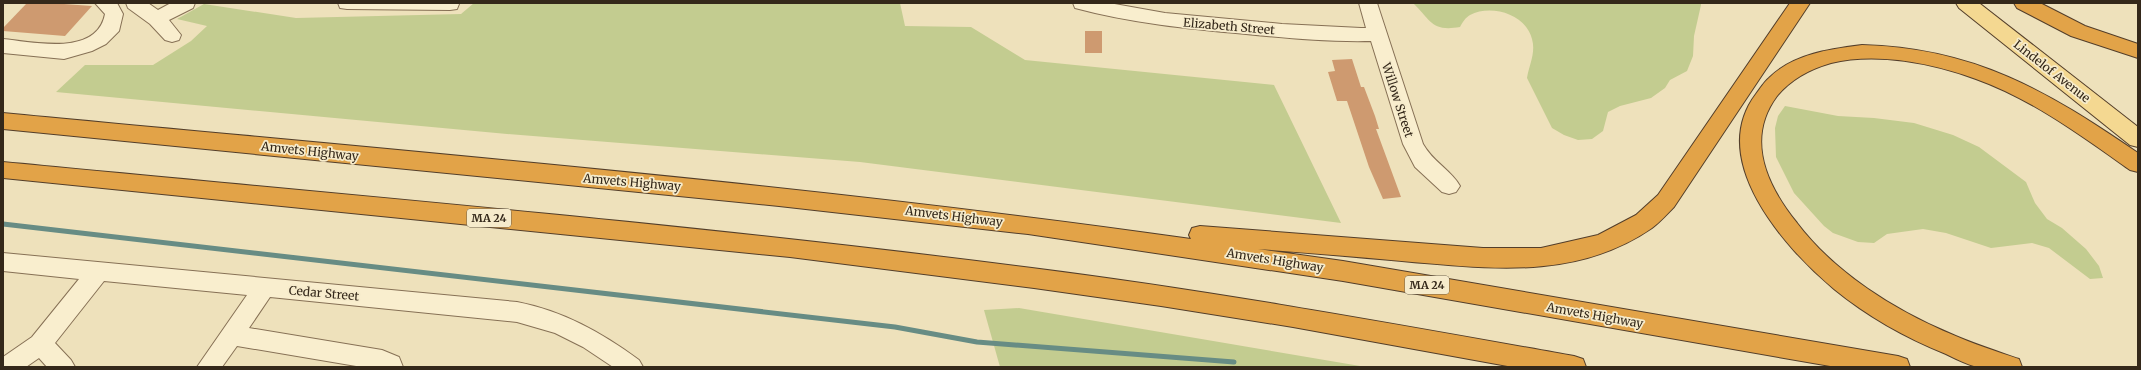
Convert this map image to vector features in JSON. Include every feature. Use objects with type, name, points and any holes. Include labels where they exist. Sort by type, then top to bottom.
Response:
[{"type":"highway","points":[[953,216],[1483,258],[1541,258],[1568,253],[1604,243],[1626,232],[1644,221],[1666,201],[1800,3]]},
{"type":"highway","points":[[2024,3],[2078,31],[2138,51]]},
{"type":"highway","points":[[2010,367],[1947,344],[1889,314],[1839,278],[1804,247],[1784,224],[1769,201],[1758,178],[1753,157],[1751,129],[1755,112],[1763,97],[1775,83],[1790,72],[1806,64],[1826,57],[1858,53],[1895,53],[1920,56],[1984,74],[2028,93],[2079,124],[2138,164]]},
{"type":"highway","name":"Amvets Highway","points":[[3,121],[779,196],[1098,234],[1285,262],[1898,367]]},
{"type":"highway","name":"MA 24","points":[[3,170],[853,256],[1161,296],[1392,334],[1574,367]]},
{"type":"highway","points":[[1392,334],[1537,367]]},
{"type":"main road","name":"Lindelof Avenue","points":[[1966,3],[2138,139]]},
{"type":"main road","name":"Lindelof Avenue","points":[[1987,3],[2138,121]]},
{"type":"street","points":[[3,46],[64,52],[85,46],[99,39],[112,26],[114,14],[104,3]]},
{"type":"street","points":[[135,3],[157,19],[172,35]]},
{"type":"street","points":[[157,19],[186,3]]},
{"type":"street","points":[[347,3],[450,4]]},
{"type":"street","name":"Elizabeth Street","points":[[1082,3],[1131,14],[1203,24],[1331,35],[1377,34]]},
{"type":"street","name":"Willow Street","points":[[1368,3],[1413,144],[1422,161],[1449,186]]},
{"type":"street","name":"Cedar Street","points":[[3,262],[518,312],[542,316],[586,336],[631,367]]},
{"type":"street","points":[[8,367],[40,344],[100,271]]},
{"type":"street","points":[[209,367],[265,287]]},
{"type":"street","points":[[232,335],[382,360],[391,364],[391,367]]},
{"type":"street","points":[[40,344],[63,367]]},
{"type":"green space","points":[[474,3],[900,3],[905,26],[971,27],[1025,60],[1274,85],[1341,223],[860,162],[507,134],[56,92],[85,65],[153,65],[191,41],[207,26],[177,19],[204,4],[296,18],[461,14]]},
{"type":"green space","points":[[1413,3],[1701,3],[1701,5],[1694,36],[1693,56],[1687,71],[1670,80],[1665,88],[1651,98],[1620,106],[1608,112],[1603,131],[1592,139],[1578,140],[1564,135],[1552,128],[1527,78],[1533,54],[1533,44],[1528,30],[1523,23],[1507,14],[1497,11],[1488,11],[1470,15],[1460,27],[1443,28],[1432,23]]},
{"type":"green space","points":[[1785,106],[1838,116],[1874,118],[1914,123],[1953,135],[1979,147],[2026,182],[2035,203],[2047,219],[2062,228],[2086,249],[2099,266],[2103,278],[2090,279],[2049,248],[2032,243],[1991,248],[1946,233],[1923,229],[1887,234],[1874,243],[1858,242],[1833,233],[1824,226],[1794,193],[1776,157],[1775,128],[1778,116]]},
{"type":"green space","points":[[1019,308],[1366,367],[1000,367],[984,310]]},
{"type":"building","points":[[27,3],[92,6],[65,36],[3,31],[3,28]]},
{"type":"building","points":[[1085,31],[1102,31],[1102,53],[1085,53]]},
{"type":"building","points":[[1352,59],[1361,87],[1364,87],[1375,116],[1379,129],[1376,129],[1401,197],[1383,199],[1369,167],[1347,101],[1337,101],[1328,72],[1335,71],[1332,60]]},
{"type":"waterway","points":[[3,224],[895,327],[977,342],[1234,362]]}]
